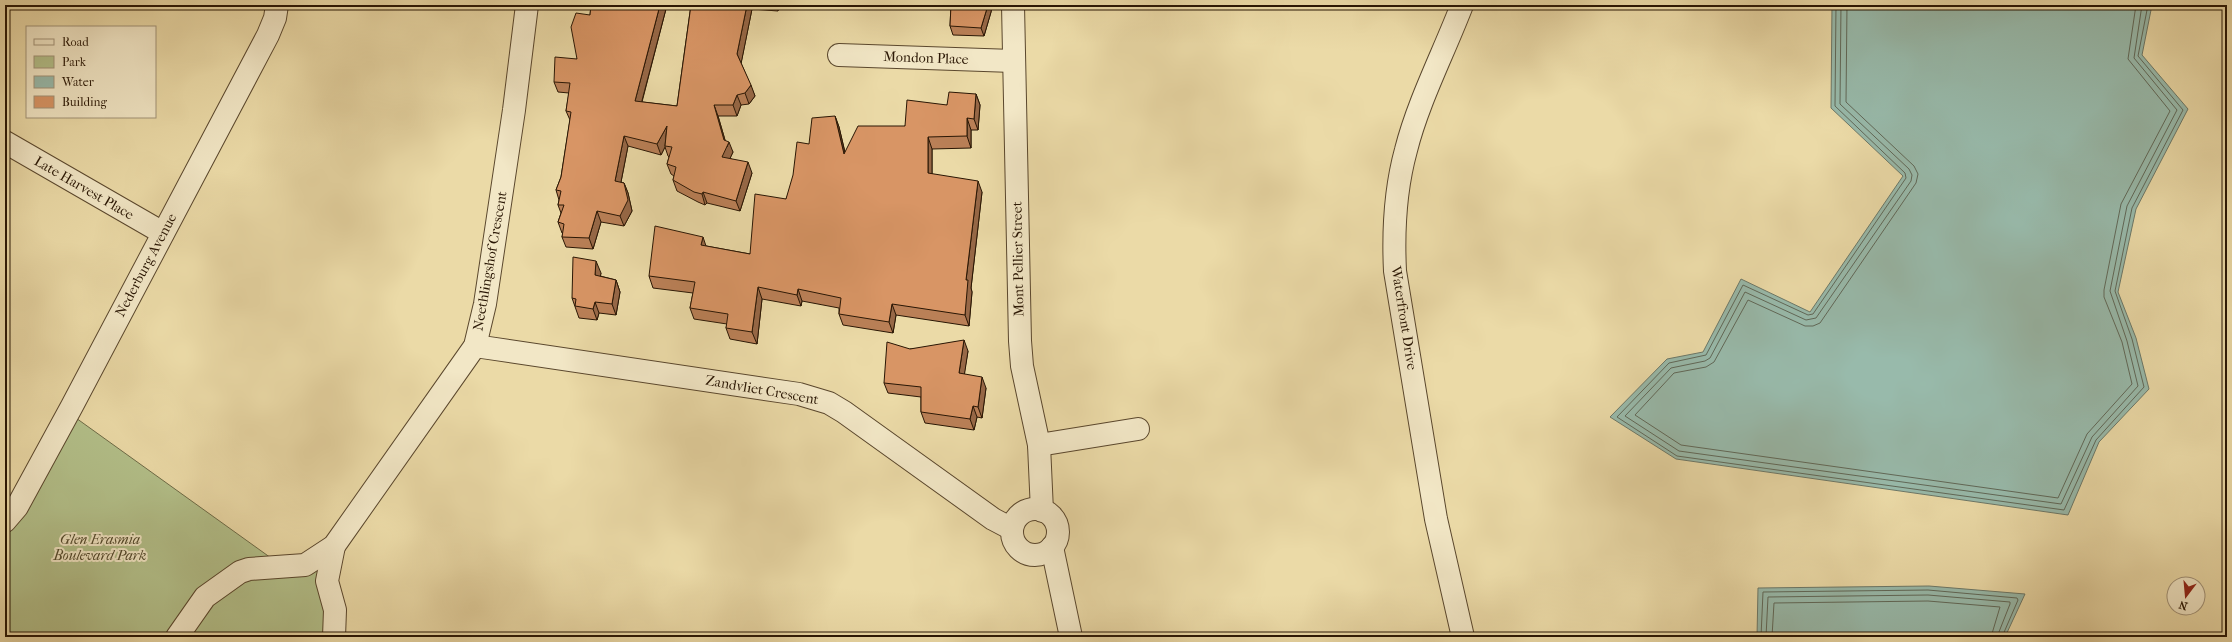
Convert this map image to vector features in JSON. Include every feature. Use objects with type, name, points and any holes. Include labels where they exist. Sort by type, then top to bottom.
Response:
[{"type":"street","name":"Nederburg Avenue","points":[[6,520],[20,501],[72,406],[268,35],[275,18],[278,5]]},
{"type":"street","name":"Neethlingshof Crescent","points":[[177,637],[206,597],[232,577],[249,569],[305,565],[334,546],[475,346],[485,304],[513,118],[527,5]]},
{"type":"street","name":"Mont Pellier Street","points":[[1013,5],[1020,341],[1022,366],[1039,444],[1042,511]]},
{"type":"street","name":"Waterfront Drive","points":[[1462,5],[1406,149],[1396,194],[1393,243],[1395,271],[1436,519],[1463,637]]},
{"type":"street","name":"Mondon Place","points":[[839,55],[1013,62]]},
{"type":"street","name":"Late Harvest Place","points":[[5,142],[163,233]]},
{"type":"street","name":"Zandvliet Crescent","points":[[475,346],[818,398],[844,412],[993,519],[1012,529]]},
{"type":"street","points":[[1039,444],[1138,429]]},
{"type":"street","points":[[1035,509],[1042,511],[1053,518],[1058,527],[1058,538],[1052,547],[1045,553],[1035,555],[1025,553],[1018,547],[1013,539],[1012,529],[1016,519],[1024,512],[1035,509]]},
{"type":"street","name":"Neethlingshof Crescent","points":[[334,546],[327,581],[335,610],[334,637]]},
{"type":"street","points":[[1052,547],[1071,637]]},
{"type":"green space","name":"Glen Erasmia Boulevard Park","points":[[69,413],[278,563],[307,561],[333,579],[339,637],[5,637],[5,524]]},
{"type":"water","points":[[1832,5],[2152,5],[2142,55],[2188,109],[2136,209],[2118,292],[2136,338],[2149,389],[2099,442],[2068,515],[1676,459],[1610,417],[1667,359],[1703,352],[1741,279],[1810,312],[1903,176],[1831,108]]},
{"type":"water","points":[[1929,586],[2025,594],[2005,637],[1757,637],[1758,588]]},
{"type":"building","points":[[591,5],[660,5],[635,101],[677,106],[691,5],[747,5],[737,54],[751,85],[745,93],[737,95],[733,105],[714,105],[724,140],[729,142],[722,157],[748,162],[736,201],[703,192],[702,194],[694,192],[673,180],[676,167],[667,164],[672,147],[665,146],[667,126],[657,144],[624,136],[615,181],[624,183],[628,200],[620,216],[597,211],[589,238],[562,237],[564,224],[558,222],[564,205],[558,205],[561,191],[556,190],[561,177],[571,112],[566,111],[570,83],[554,82],[555,57],[577,59],[571,27],[576,13],[590,15]]},
{"type":"building","points":[[951,5],[988,5],[981,28],[950,26]]},
{"type":"building","points":[[949,92],[976,94],[974,119],[967,118],[967,136],[928,137],[928,173],[978,181],[966,280],[968,280],[965,315],[892,304],[889,322],[839,314],[841,298],[798,289],[797,295],[758,287],[752,332],[726,328],[728,314],[690,308],[695,282],[649,276],[655,226],[703,237],[701,245],[750,254],[755,194],[786,199],[793,175],[797,142],[809,144],[812,118],[835,116],[844,154],[858,126],[905,126],[907,100],[947,105]]},
{"type":"building","points":[[573,257],[596,261],[595,275],[616,280],[612,304],[595,302],[593,309],[575,306],[576,299],[572,298]]},
{"type":"building","points":[[964,340],[959,373],[982,377],[978,407],[973,406],[970,419],[921,412],[921,387],[884,383],[887,342],[910,349]]}]
